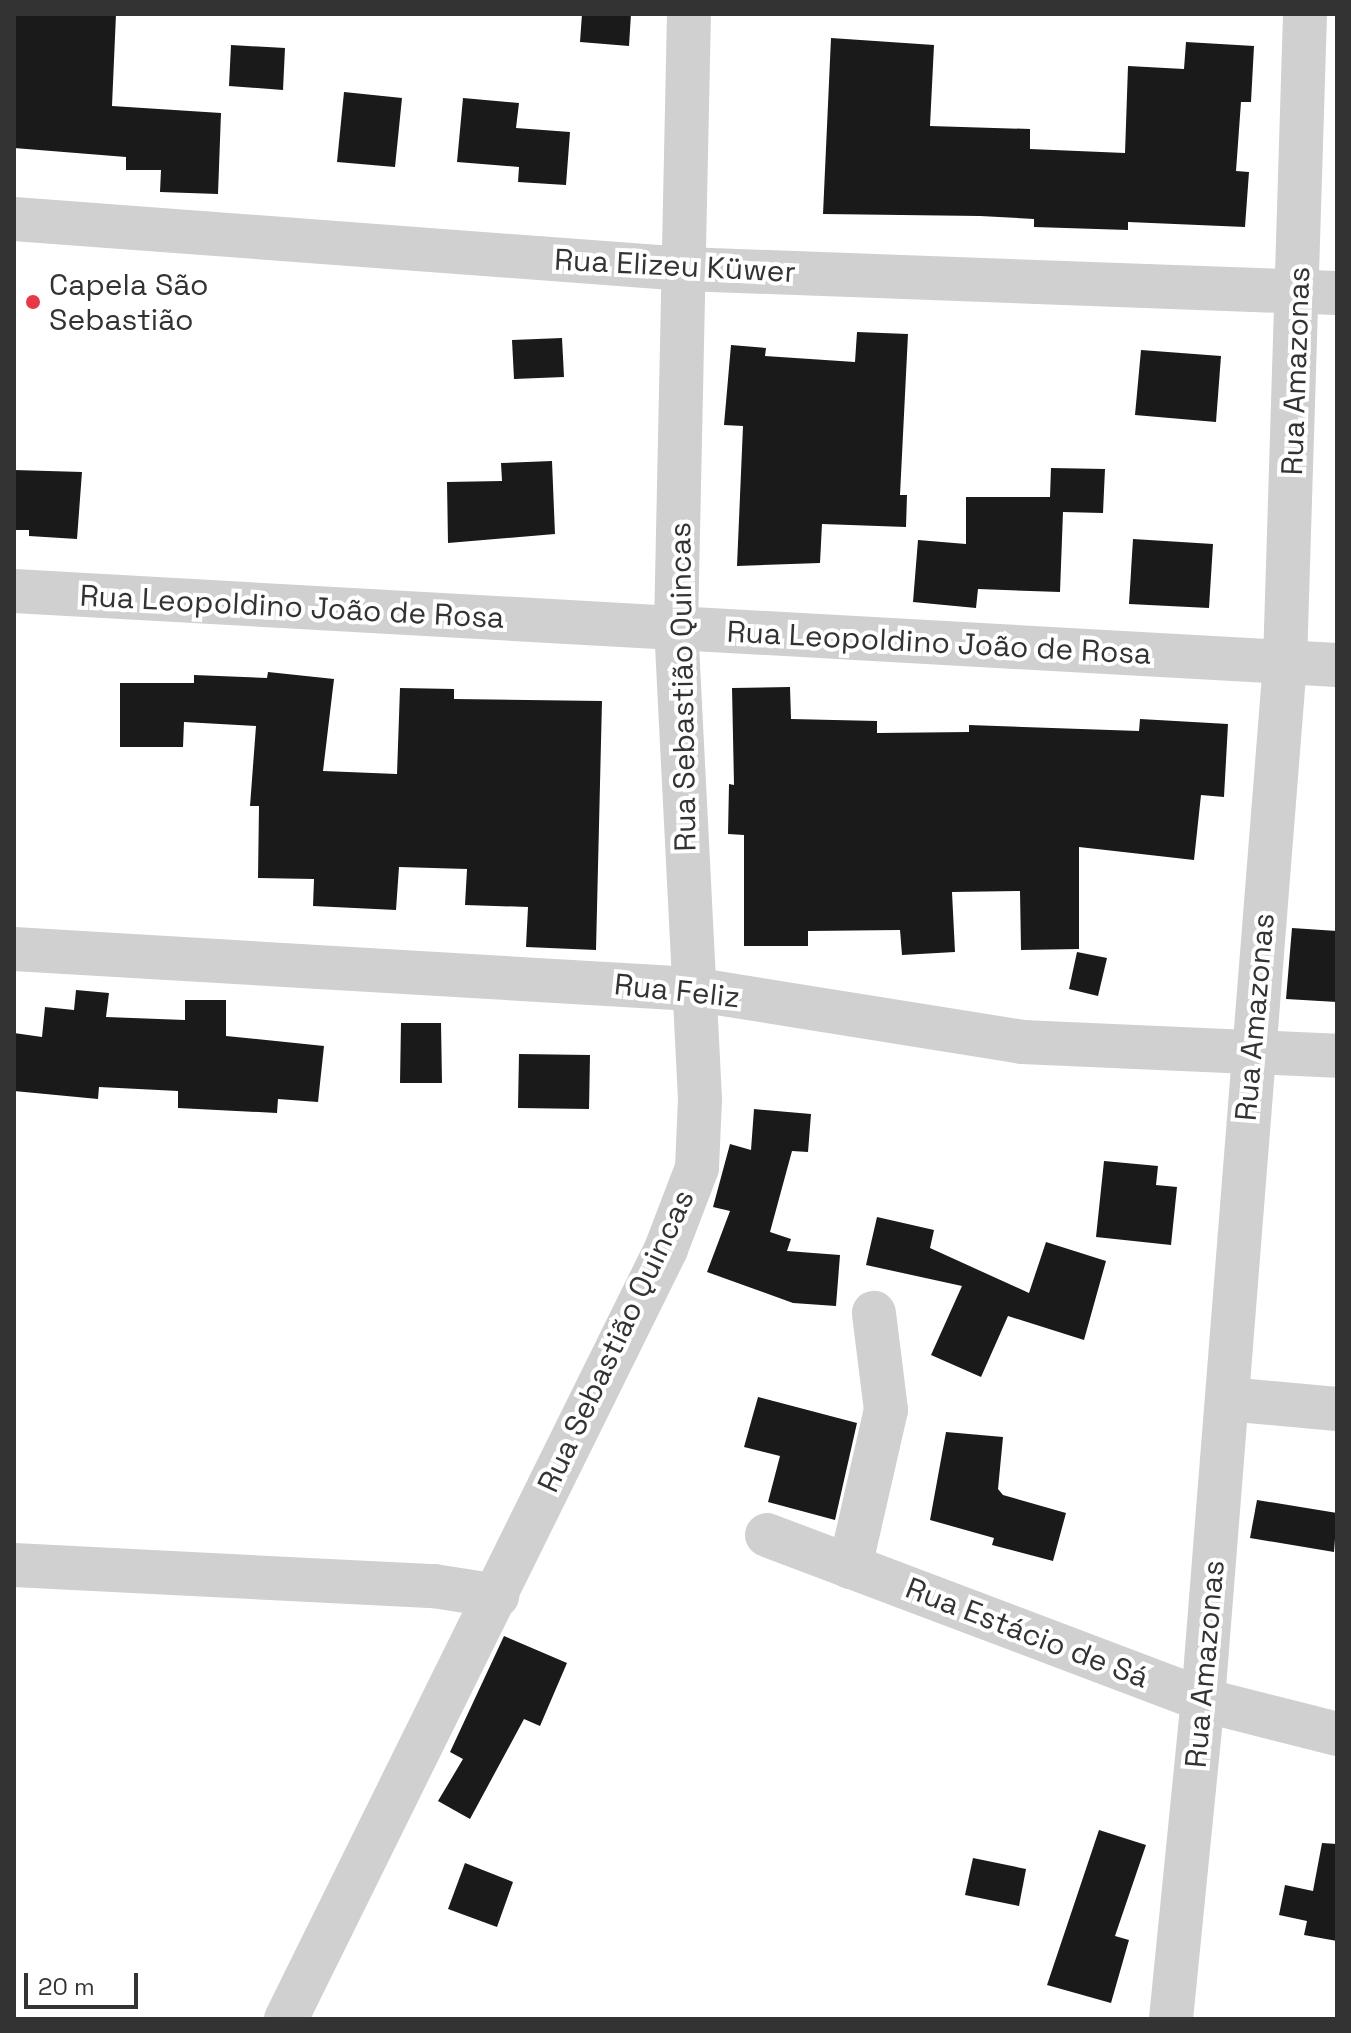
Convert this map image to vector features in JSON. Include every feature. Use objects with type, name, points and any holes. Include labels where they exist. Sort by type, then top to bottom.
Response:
[{"type":"street","name":"Rua Sebastião Quincas","points":[[286,2019],[666,1249],[697,1168],[700,1099],[676,628],[689,14]]},
{"type":"street","name":"Rua Amazonas","points":[[1171,2019],[1203,1700],[1251,1053],[1318,292],[1305,14]]},
{"type":"street","name":"Rua Elizeu Küwer","points":[[14,219],[685,269],[1318,292]]},
{"type":"street","name":"Rua Leopoldino João de Rosa","points":[[14,591],[1337,665]]},
{"type":"street","name":"Rua Feliz","points":[[14,949],[692,989],[1022,1042],[1337,1056]]},
{"type":"street","points":[[850,1567],[886,1410],[874,1313]]},
{"type":"street","points":[[1227,1399],[1337,1409]]},
{"type":"street","name":"Rua Estácio de Sá","points":[[767,1535],[1203,1700],[1337,1734]]},
{"type":"street","points":[[14,1565],[434,1586],[497,1596]]},
{"type":"building","points":[[14,14],[116,14],[112,106],[221,113],[218,194],[160,192],[161,170],[126,170],[126,157],[14,148]]},
{"type":"building","points":[[582,14],[631,14],[629,46],[580,42]]},
{"type":"building","points":[[831,38],[934,45],[930,126],[1030,129],[1030,149],[1125,153],[1128,66],[1184,69],[1186,42],[1254,46],[1251,102],[1241,102],[1236,171],[1249,172],[1245,227],[1128,222],[1128,230],[1034,227],[1034,219],[980,216],[823,214]]},
{"type":"building","points":[[231,45],[285,48],[283,90],[229,86]]},
{"type":"building","points":[[344,92],[402,98],[395,167],[337,162]]},
{"type":"building","points":[[463,98],[519,103],[516,128],[570,132],[566,185],[518,182],[519,167],[457,162]]},
{"type":"building","points":[[857,332],[908,334],[900,495],[907,495],[906,527],[822,524],[820,563],[737,566],[743,426],[724,425],[731,345],[766,348],[765,356],[855,362]]},
{"type":"building","points":[[562,338],[564,377],[514,379],[512,340]]},
{"type":"building","points":[[1141,350],[1221,356],[1216,422],[1135,415]]},
{"type":"building","points":[[552,461],[555,534],[448,543],[447,482],[502,481],[501,463]]},
{"type":"building","points":[[1051,468],[1105,469],[1103,513],[1063,512],[1060,592],[978,589],[976,608],[913,602],[918,540],[966,544],[966,497],[1050,497]]},
{"type":"building","points":[[14,470],[82,472],[77,539],[29,536],[29,530],[14,530]]},
{"type":"building","points":[[1133,539],[1213,544],[1209,608],[1129,604]]},
{"type":"building","points":[[268,672],[334,679],[323,771],[397,774],[400,688],[454,689],[454,699],[602,701],[596,950],[526,947],[528,907],[465,905],[467,869],[399,867],[396,910],[313,906],[314,879],[258,878],[259,806],[250,806],[256,726],[184,722],[183,747],[120,747],[120,683],[194,683],[194,675],[267,678]]},
{"type":"building","points":[[790,687],[791,719],[877,721],[877,733],[969,732],[969,725],[1139,731],[1140,719],[1228,724],[1224,797],[1201,795],[1194,860],[1079,847],[1079,949],[1021,950],[1020,891],[952,892],[955,952],[902,955],[900,930],[808,931],[808,946],[744,946],[744,835],[728,834],[729,784],[734,785],[732,688]]},
{"type":"building","points":[[1292,928],[1337,931],[1337,1002],[1286,999]]},
{"type":"building","points":[[1077,952],[1107,958],[1098,996],[1069,989]]},
{"type":"building","points":[[76,990],[109,993],[106,1017],[185,1020],[185,1000],[226,1000],[226,1036],[324,1046],[318,1102],[278,1099],[277,1113],[178,1108],[178,1091],[99,1087],[98,1099],[14,1091],[14,1033],[42,1037],[45,1007],[74,1010]]},
{"type":"building","points":[[401,1023],[441,1023],[442,1083],[400,1083]]},
{"type":"building","points":[[519,1054],[590,1055],[589,1109],[518,1108]]},
{"type":"building","points":[[754,1109],[811,1114],[808,1152],[792,1151],[770,1232],[791,1239],[787,1251],[840,1255],[836,1306],[793,1303],[707,1272],[730,1211],[713,1207],[730,1144],[751,1150]]},
{"type":"building","points":[[1104,1161],[1158,1166],[1156,1185],[1177,1187],[1171,1245],[1096,1237]]},
{"type":"building","points":[[877,1217],[934,1230],[930,1248],[1029,1293],[1046,1242],[1106,1261],[1084,1340],[1008,1316],[981,1377],[931,1355],[962,1286],[866,1265]]},
{"type":"building","points":[[758,1397],[857,1423],[835,1520],[768,1502],[780,1456],[744,1447]]},
{"type":"building","points":[[946,1432],[1003,1437],[998,1489],[1003,1495],[1066,1513],[1053,1561],[992,1545],[994,1538],[930,1520]]},
{"type":"building","points":[[1257,1500],[1337,1513],[1334,1552],[1250,1538]]},
{"type":"building","points":[[504,1636],[567,1663],[540,1726],[524,1719],[470,1819],[438,1801],[463,1759],[450,1752]]},
{"type":"building","points":[[1099,1830],[1146,1845],[1115,1936],[1129,1940],[1111,2003],[1047,1985]]},
{"type":"building","points":[[1322,1843],[1337,1844],[1337,1941],[1304,1935],[1307,1921],[1279,1915],[1285,1885],[1313,1891]]},
{"type":"building","points":[[973,1858],[1026,1869],[1019,1906],[965,1895]]},
{"type":"building","points":[[465,1863],[513,1882],[497,1927],[448,1909]]},
{"type":"place","name":"Capela São Sebastião","points":[[33,302]]}]
